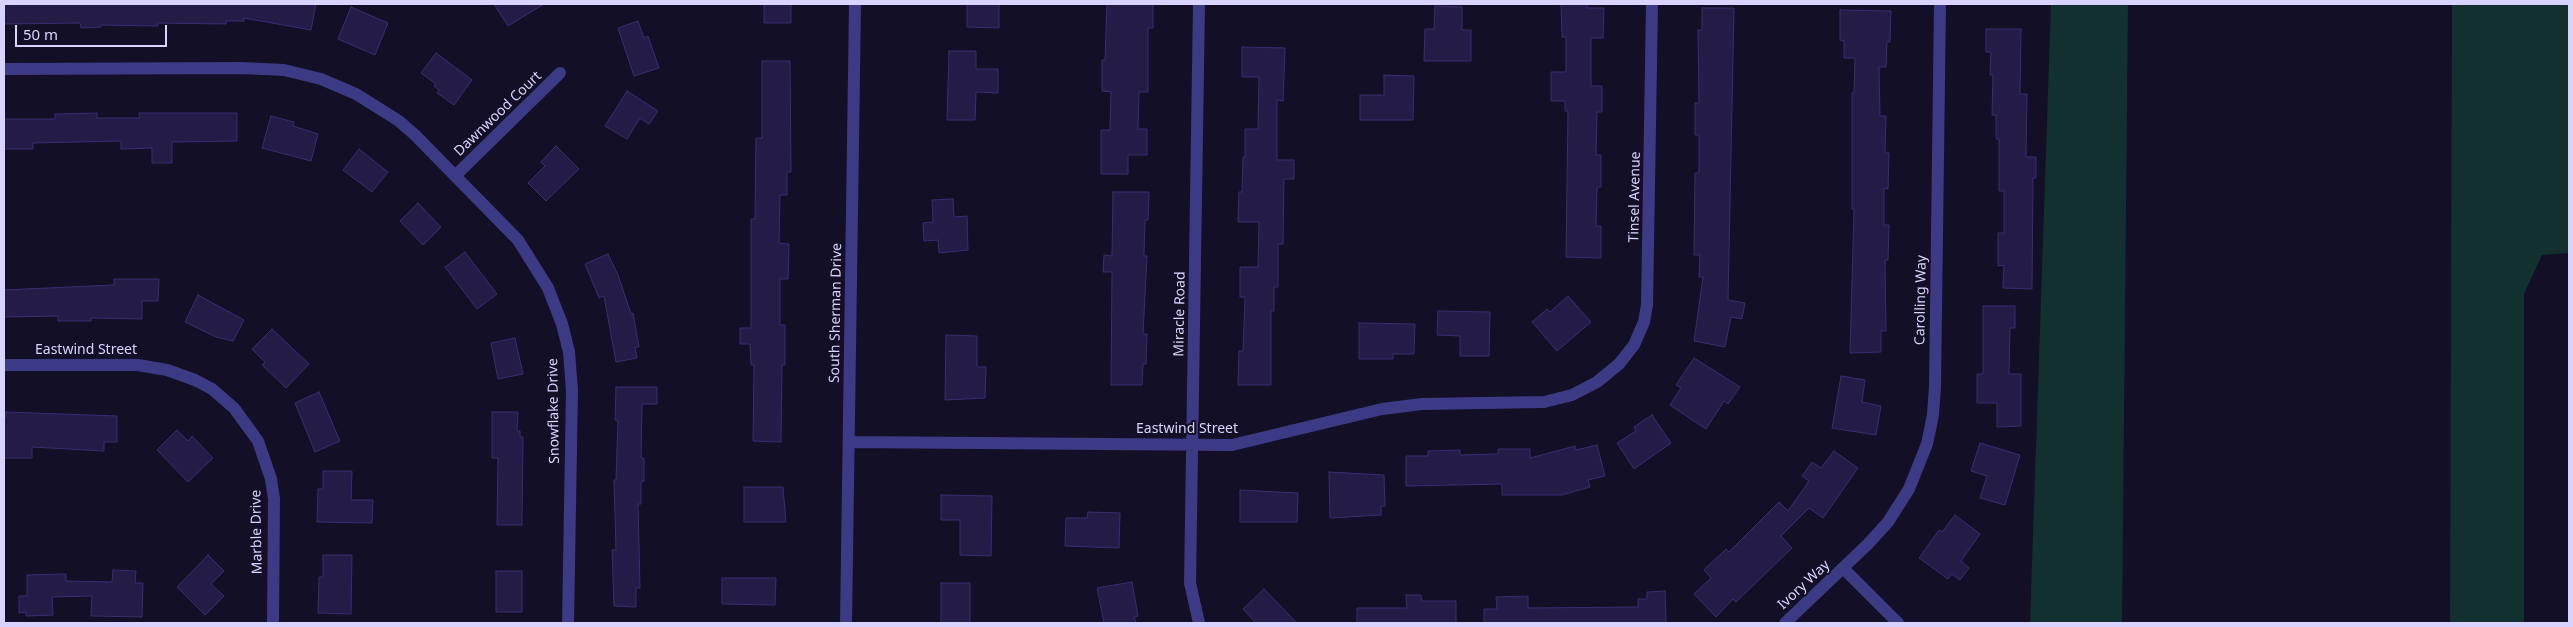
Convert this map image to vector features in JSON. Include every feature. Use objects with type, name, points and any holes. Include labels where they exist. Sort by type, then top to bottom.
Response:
[{"type":"street","name":"South Sherman Drive","points":[[846,623],[855,4]]},
{"type":"street","name":"Miracle Road","points":[[1199,4],[1190,583],[1199,623]]},
{"type":"street","name":"Tinsel Avenue","points":[[1605,376],[1619,364],[1634,345],[1644,322],[1647,306],[1652,4]]},
{"type":"street","name":"Carolling Way","points":[[1843,568],[1875,537],[1904,498],[1921,462],[1933,416],[1940,4]]},
{"type":"street","name":"Snowflake Drive","points":[[4,69],[265,68],[302,74],[339,86],[383,110],[415,135],[456,175],[505,224],[529,255],[548,288],[565,334],[572,390],[568,623]]},
{"type":"street","name":"Dawnwood Court","points":[[456,175],[560,74]]},
{"type":"street","name":"Eastwind Street","points":[[4,366],[138,364],[167,370]]},
{"type":"street","name":"Marble Drive","points":[[167,370],[194,380],[220,396],[247,424],[262,450],[269,470],[274,499],[273,623]]},
{"type":"street","name":"Eastwind Street","points":[[849,442],[1244,444],[1399,407],[1422,404],[1544,402],[1572,395],[1605,376]]},
{"type":"street","name":"Ivory Way","points":[[1785,623],[1843,568]]},
{"type":"street","points":[[1843,568],[1898,623]]},
{"type":"green space","points":[[2051,4],[2128,4],[2122,623],[2030,623]]},
{"type":"green space","points":[[2452,4],[2569,4],[2569,253],[2542,255],[2524,294],[2524,623],[2450,623]]},
{"type":"building","points":[[4,4],[316,4],[311,30],[244,18],[244,21],[226,21],[226,24],[158,23],[158,26],[101,25],[101,27],[81,28],[80,23],[4,24]]},
{"type":"building","points":[[494,4],[544,4],[508,26]]},
{"type":"building","points":[[764,4],[791,4],[791,23],[764,23]]},
{"type":"building","points":[[967,4],[999,4],[999,28],[967,27]]},
{"type":"building","points":[[1107,4],[1153,4],[1153,28],[1148,28],[1148,92],[1139,92],[1138,129],[1147,129],[1147,155],[1128,155],[1128,174],[1101,174],[1101,130],[1110,130],[1111,92],[1102,91],[1102,60],[1105,60]]},
{"type":"building","points":[[1561,4],[1587,4],[1587,8],[1604,8],[1603,38],[1591,38],[1591,86],[1602,86],[1602,112],[1597,112],[1596,155],[1601,155],[1601,187],[1597,187],[1596,226],[1601,226],[1601,258],[1566,257],[1568,111],[1565,111],[1565,101],[1551,101],[1551,72],[1566,72],[1566,37],[1562,37]]},
{"type":"building","points":[[1435,6],[1462,7],[1462,30],[1471,30],[1471,61],[1424,61],[1425,29],[1434,29]]},
{"type":"building","points":[[351,7],[388,23],[375,55],[338,39]]},
{"type":"building","points":[[1702,8],[1734,8],[1728,300],[1745,303],[1742,319],[1731,317],[1725,347],[1694,341],[1703,277],[1699,277],[1700,255],[1694,255],[1695,173],[1699,173],[1699,135],[1695,135],[1695,103],[1699,103],[1698,30],[1702,30]]},
{"type":"building","points":[[1840,10],[1891,11],[1890,42],[1887,42],[1886,67],[1879,67],[1880,116],[1886,116],[1885,153],[1889,153],[1888,189],[1884,188],[1884,225],[1889,225],[1888,260],[1885,260],[1886,331],[1881,331],[1881,352],[1850,353],[1854,209],[1852,209],[1852,93],[1854,93],[1855,58],[1844,58],[1844,41],[1840,40]]},
{"type":"building","points":[[638,21],[644,38],[648,36],[659,68],[634,76],[618,28]]},
{"type":"building","points":[[1986,29],[2021,29],[2020,94],[2027,94],[2026,157],[2036,157],[2036,178],[2033,178],[2032,289],[2003,288],[2004,265],[1998,266],[1998,233],[2004,233],[2004,191],[1999,191],[1999,139],[1996,139],[1996,115],[1992,115],[1993,75],[1990,75],[1991,52],[1986,52]]},
{"type":"building","points":[[1242,47],[1285,48],[1283,101],[1277,100],[1277,160],[1294,160],[1294,179],[1284,179],[1283,244],[1278,244],[1278,287],[1274,287],[1274,311],[1271,311],[1271,385],[1238,385],[1239,351],[1243,351],[1245,297],[1240,297],[1240,267],[1258,267],[1259,222],[1238,222],[1239,192],[1242,192],[1243,157],[1245,157],[1245,129],[1258,129],[1259,77],[1242,77]]},
{"type":"building","points":[[949,51],[976,51],[976,69],[998,69],[998,93],[976,92],[975,120],[947,120]]},
{"type":"building","points":[[436,53],[472,80],[454,105],[437,93],[439,90],[434,86],[436,84],[421,73]]},
{"type":"building","points":[[762,61],[790,61],[791,172],[787,172],[787,195],[780,195],[779,243],[789,244],[788,279],[780,279],[780,325],[785,325],[785,365],[782,365],[781,442],[753,441],[754,365],[751,365],[750,344],[740,344],[740,328],[751,328],[751,219],[755,219],[756,138],[762,138]]},
{"type":"building","points":[[1384,75],[1414,76],[1413,120],[1360,120],[1360,95],[1384,95]]},
{"type":"building","points":[[627,91],[658,111],[649,124],[640,118],[627,139],[605,126]]},
{"type":"building","points":[[97,113],[97,118],[140,118],[139,113],[237,113],[237,141],[172,142],[172,163],[152,163],[152,148],[121,149],[121,141],[33,143],[33,149],[4,149],[4,119],[55,119],[55,114]]},
{"type":"building","points":[[271,116],[294,122],[293,126],[318,134],[311,161],[262,148]]},
{"type":"building","points":[[556,146],[579,169],[546,201],[528,183],[545,166],[541,162]]},
{"type":"building","points":[[359,149],[388,172],[372,192],[343,170]]},
{"type":"building","points":[[1113,192],[1149,192],[1148,220],[1145,220],[1144,256],[1147,256],[1143,334],[1147,334],[1146,364],[1143,364],[1142,385],[1111,385],[1112,272],[1103,272],[1104,255],[1112,256]]},
{"type":"building","points":[[953,199],[954,217],[967,216],[968,250],[939,253],[938,240],[924,241],[923,223],[933,222],[932,200]]},
{"type":"building","points":[[418,203],[441,227],[423,245],[400,221]]},
{"type":"building","points":[[465,252],[497,294],[477,309],[445,267]]},
{"type":"building","points":[[608,254],[618,275],[631,314],[633,313],[639,347],[635,347],[637,358],[616,362],[604,296],[599,298],[585,264]]},
{"type":"building","points":[[114,279],[159,279],[158,301],[142,301],[142,319],[91,318],[91,321],[58,321],[58,316],[4,317],[4,290],[114,285]]},
{"type":"building","points":[[198,295],[244,320],[233,341],[216,337],[185,322]]},
{"type":"building","points":[[1568,296],[1591,322],[1557,351],[1532,322],[1547,309],[1550,312]]},
{"type":"building","points":[[1983,306],[2015,306],[2015,328],[2010,328],[2009,374],[2021,374],[2021,426],[1997,427],[1997,403],[1977,403],[1977,374],[1983,374]]},
{"type":"building","points":[[1438,311],[1490,312],[1489,356],[1460,356],[1460,336],[1437,335]]},
{"type":"building","points":[[1359,323],[1415,324],[1414,354],[1393,354],[1393,359],[1359,359]]},
{"type":"building","points":[[272,329],[309,364],[286,388],[262,365],[265,362],[252,349]]},
{"type":"building","points":[[946,335],[977,336],[977,367],[986,367],[985,398],[945,400]]},
{"type":"building","points":[[515,338],[523,374],[498,379],[491,343]]},
{"type":"building","points":[[1694,358],[1740,387],[1728,404],[1724,401],[1706,429],[1670,405],[1681,388],[1676,385]]},
{"type":"building","points":[[1841,376],[1865,380],[1862,402],[1881,406],[1876,435],[1832,428]]},
{"type":"building","points":[[616,387],[657,387],[657,404],[642,404],[641,458],[644,458],[644,481],[641,482],[641,504],[638,504],[640,588],[636,588],[636,607],[614,606],[612,550],[616,550],[614,480],[616,480],[618,421],[615,420]]},
{"type":"building","points":[[319,392],[340,441],[315,452],[295,403]]},
{"type":"building","points":[[6,412],[117,416],[117,442],[104,442],[104,451],[32,447],[32,458],[4,458],[4,417],[6,417]]},
{"type":"building","points":[[492,412],[518,412],[517,431],[520,431],[520,437],[523,437],[522,525],[497,525],[498,458],[492,458]]},
{"type":"building","points":[[1652,415],[1671,443],[1634,469],[1617,443],[1636,431],[1634,427]]},
{"type":"building","points":[[177,430],[188,441],[192,436],[213,458],[188,482],[157,450]]},
{"type":"building","points":[[1980,443],[2020,455],[2005,505],[1980,498],[1987,476],[1971,471]]},
{"type":"building","points":[[1597,445],[1605,476],[1588,480],[1590,487],[1562,495],[1502,495],[1502,484],[1406,486],[1406,456],[1428,456],[1428,451],[1460,450],[1460,455],[1498,454],[1498,449],[1530,449],[1530,458],[1575,446],[1576,450]]},
{"type":"building","points":[[1834,451],[1858,468],[1823,518],[1809,508],[1781,536],[1792,548],[1736,602],[1733,599],[1716,617],[1694,594],[1711,578],[1704,570],[1726,549],[1729,552],[1779,502],[1788,511],[1809,481],[1802,476],[1812,462],[1821,468]]},
{"type":"building","points":[[323,471],[352,471],[351,500],[373,500],[372,523],[317,522],[318,489],[323,489]]},
{"type":"building","points":[[1329,472],[1384,475],[1385,506],[1381,506],[1381,515],[1330,518]]},
{"type":"building","points":[[744,487],[783,487],[786,522],[744,522]]},
{"type":"building","points":[[1240,490],[1298,493],[1297,522],[1240,522]]},
{"type":"building","points":[[941,495],[992,496],[991,556],[960,555],[960,520],[941,520]]},
{"type":"building","points":[[1088,512],[1120,513],[1119,548],[1065,546],[1066,518],[1087,518]]},
{"type":"building","points":[[1955,515],[1980,534],[1961,561],[1969,568],[1960,580],[1952,574],[1948,579],[1919,558],[1939,530],[1942,532]]},
{"type":"building","points":[[208,555],[224,571],[211,584],[224,596],[205,615],[177,587]]},
{"type":"building","points":[[323,555],[352,555],[351,614],[318,613],[319,577],[323,577]]},
{"type":"building","points":[[113,570],[136,571],[135,583],[143,583],[142,617],[91,616],[92,596],[52,597],[53,615],[26,616],[26,612],[19,613],[19,596],[27,596],[27,575],[66,574],[66,581],[112,582]]},
{"type":"building","points":[[496,571],[522,571],[522,612],[496,612]]},
{"type":"building","points":[[722,578],[776,578],[775,605],[722,604]]},
{"type":"building","points":[[1132,582],[1138,616],[1134,617],[1136,623],[1104,623],[1097,588]]},
{"type":"building","points":[[941,583],[970,583],[970,623],[941,623]]},
{"type":"building","points":[[1264,589],[1297,623],[1256,623],[1243,609]]},
{"type":"building","points":[[1665,591],[1666,623],[1484,623],[1484,609],[1497,609],[1496,597],[1528,596],[1528,608],[1638,607],[1638,599],[1647,599],[1647,592]]},
{"type":"building","points":[[1406,595],[1421,595],[1422,601],[1456,601],[1456,623],[1357,623],[1357,608],[1407,608]]}]
